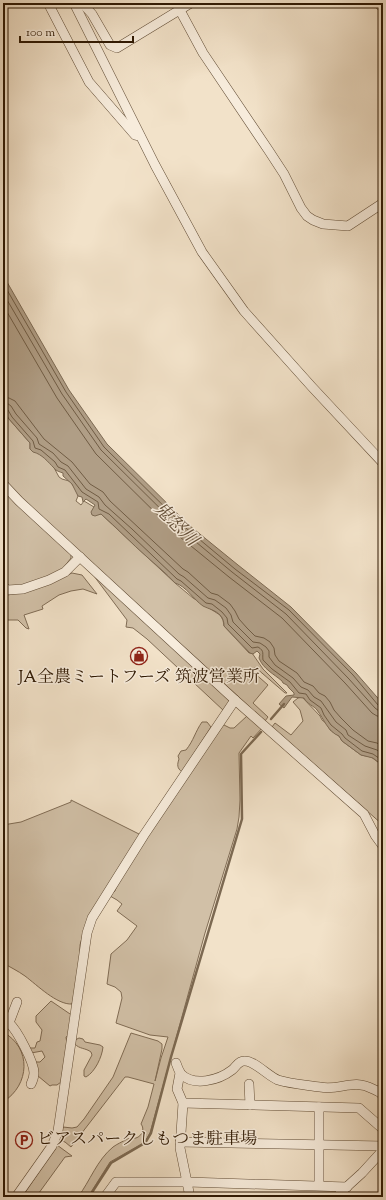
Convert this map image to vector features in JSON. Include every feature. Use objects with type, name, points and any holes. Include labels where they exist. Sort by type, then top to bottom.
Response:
[{"type":"street","points":[[48,3],[84,77],[135,135],[140,136]]},
{"type":"street","points":[[74,3],[177,208],[202,252],[223,284],[278,350],[383,462]]},
{"type":"street","points":[[82,3],[92,14],[110,45],[117,48],[177,7],[191,3]]},
{"type":"street","points":[[378,3],[383,8]]},
{"type":"street","points":[[177,7],[202,53],[269,151],[287,179],[301,208],[307,216],[323,224],[348,226],[383,203]]},
{"type":"street","points":[[3,484],[19,501],[235,700],[364,814],[375,835],[383,846]]},
{"type":"street","points":[[3,587],[8,590],[24,589],[49,580],[65,572],[80,557]]},
{"type":"street","points":[[16,1197],[52,1146],[58,1131],[87,933],[92,918],[144,835],[235,700]]},
{"type":"street","points":[[17,1002],[9,1023],[18,1034],[34,1071],[34,1079],[31,1084]]},
{"type":"street","points":[[180,1073],[194,1081],[203,1081],[217,1077],[232,1070],[237,1064],[244,1061],[251,1063],[278,1080],[327,1088],[354,1084],[365,1085],[381,1093],[383,1096]]},
{"type":"street","points":[[176,1063],[180,1073],[177,1089],[183,1103],[180,1142],[190,1197]]},
{"type":"street","points":[[249,1084],[250,1105]]},
{"type":"street","points":[[183,1103],[359,1108],[383,1129]]},
{"type":"street","points":[[319,1107],[319,1185]]},
{"type":"street","points":[[180,1142],[318,1146],[383,1146]]},
{"type":"street","points":[[338,1197],[383,1150]]},
{"type":"street","points":[[105,1197],[116,1182],[188,1182],[347,1187]]},
{"type":"shaded area","points":[[3,409],[9,419],[30,443],[30,449],[39,453],[52,464],[59,477],[69,481],[72,484],[78,493],[76,501],[81,505],[84,501],[94,507],[98,514],[101,514],[175,583],[193,598],[220,615],[224,626],[249,653],[252,653],[263,669],[287,693],[285,693],[255,667],[252,671],[268,685],[253,703],[268,717],[265,721],[19,496],[3,479]]},
{"type":"shaded area","points":[[3,491],[71,554],[71,558],[61,571],[32,584],[12,587],[3,583]]},
{"type":"shaded area","points":[[91,572],[228,698],[229,703],[224,711],[147,639],[133,628],[126,627],[127,620]]},
{"type":"shaded area","points":[[72,573],[82,575],[97,594],[83,589],[59,595],[42,606],[43,609],[24,615],[29,629],[18,620],[3,621],[3,599],[8,595],[32,590]]},
{"type":"shaded area","points":[[302,697],[327,724],[330,730],[339,736],[342,741],[361,755],[371,757],[382,765],[383,825],[272,727],[275,723],[291,735],[303,721],[300,710],[293,702]]},
{"type":"shaded area","points":[[247,716],[250,716],[263,727],[253,738],[251,736],[239,753],[240,800],[237,829],[205,933],[150,1133],[145,1142],[110,1162],[88,1197],[78,1197],[107,1152],[127,1139],[136,1138],[141,1134],[143,1128],[141,1124],[148,1107],[154,1084],[125,1077],[71,1147],[65,1142],[59,1140],[63,1127],[77,1127],[84,1119],[113,1077],[131,1033],[158,1041],[162,1044],[155,1081],[168,1037],[150,1035],[116,1023],[122,998],[121,992],[115,987],[107,984],[111,954],[127,940],[137,926],[117,911],[122,904],[110,896],[115,891],[119,879],[222,724],[230,728],[234,728]]},
{"type":"shaded area","points":[[202,722],[207,722],[211,727],[182,772],[178,766],[178,756],[181,751],[186,750],[189,746]]},
{"type":"shaded area","points":[[71,800],[141,835],[88,917],[80,945],[80,972],[72,1004],[54,998],[25,976],[3,963],[3,825],[21,822],[71,802]]},
{"type":"shaded area","points":[[51,1001],[73,1016],[69,1035],[66,1037],[67,1044],[61,1082],[57,1085],[50,1086],[38,1076],[36,1062],[40,1062],[45,1057],[42,1051],[31,1053],[30,1048],[35,1048],[37,1042],[40,1041],[42,1030],[36,1022],[36,1016]]},
{"type":"shaded area","points":[[3,1032],[19,1047],[23,1057],[24,1067],[23,1077],[18,1086],[12,1095],[3,1102]]},
{"type":"shaded area","points":[[79,1038],[83,1039],[85,1042],[103,1047],[98,1064],[86,1077],[84,1076],[84,1070],[92,1055],[91,1052],[78,1047],[75,1044],[75,1040]]},
{"type":"shaded area","points":[[57,1145],[72,1156],[65,1157],[36,1197],[22,1197]]},
{"type":"water","name":"鬼怒川","points":[[3,267],[7,282],[69,390],[107,444],[190,526],[291,607],[356,673],[383,704],[383,766],[373,758],[361,755],[342,741],[339,736],[332,732],[317,710],[304,698],[292,697],[284,708],[279,704],[286,696],[294,695],[294,693],[287,685],[263,665],[259,658],[260,654],[257,651],[253,654],[250,653],[224,626],[220,615],[203,606],[183,587],[175,583],[165,572],[141,552],[101,514],[95,516],[92,515],[91,512],[95,505],[86,499],[83,502],[82,497],[78,496],[72,484],[63,476],[63,473],[56,470],[42,456],[30,449],[30,443],[9,419],[3,409]]},
{"type":"waterway","points":[[271,719],[284,704]]},
{"type":"waterway","points":[[89,1197],[111,1163],[145,1143],[151,1133],[171,1057],[242,819],[241,754],[261,732]]},
{"type":"place","name":"JA全農ミートフーズ 筑波営業所","points":[[139,656]]},
{"type":"place","name":"ビアスパークしもつま駐車場","points":[[24,1140]]}]
